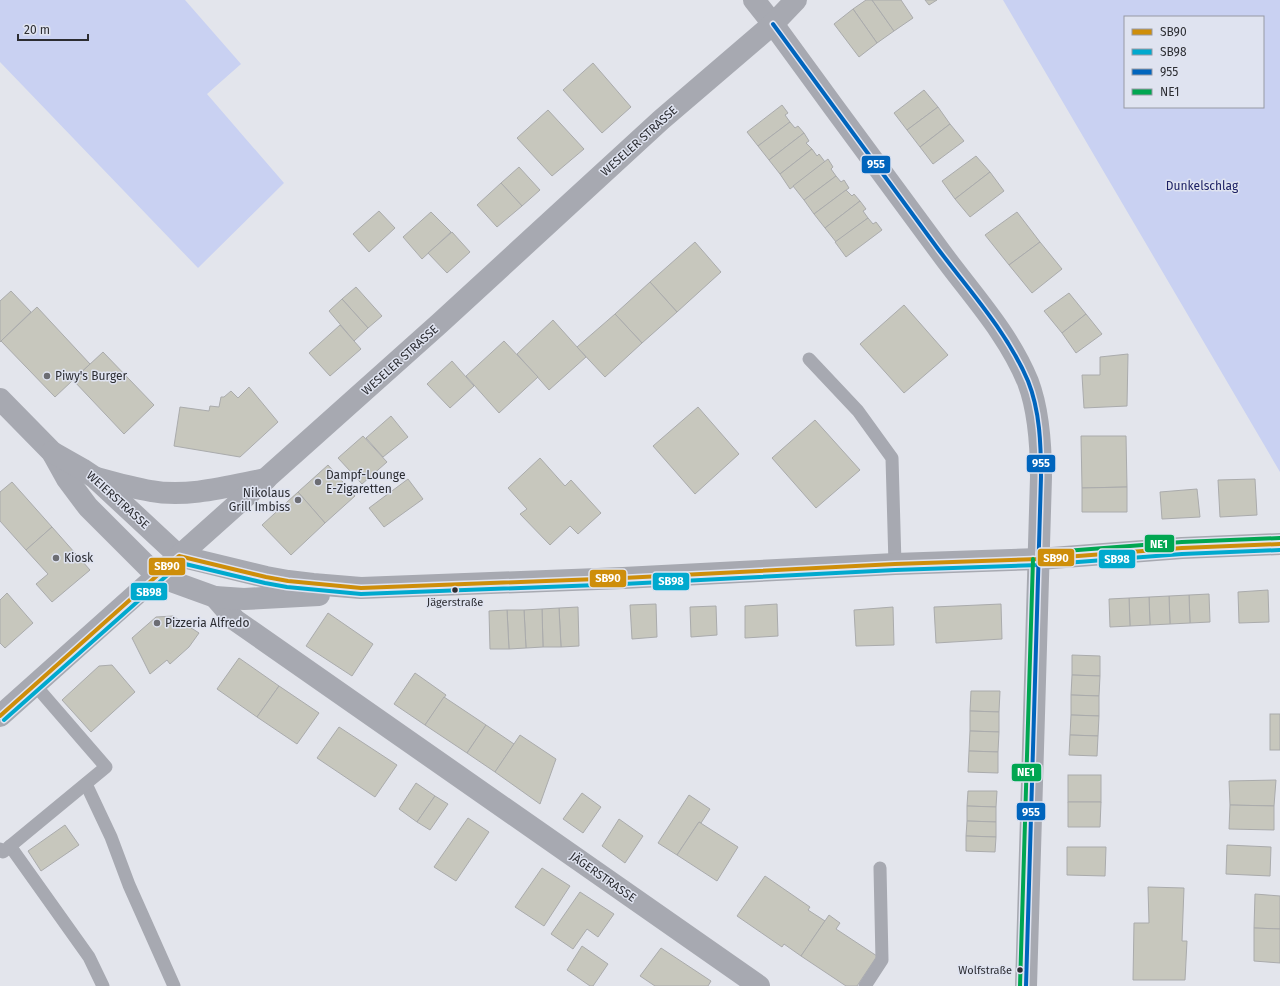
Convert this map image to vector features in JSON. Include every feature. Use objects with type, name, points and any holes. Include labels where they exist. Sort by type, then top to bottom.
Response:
[{"type":"street","points":[[754,0],[944,256],[985,308],[1004,336],[1019,363],[1028,382],[1034,402],[1041,450],[1026,986]]},
{"type":"street","name":"WESELER STRASSE","points":[[0,716],[267,479],[440,323],[661,120],[773,24],[796,0]]},
{"type":"street","name":"WEIERSTRASSE","points":[[0,399],[52,452],[67,479],[88,507],[157,576]]},
{"type":"street","name":"WEIERSTRASSE","points":[[52,452],[94,477],[179,556]]},
{"type":"street","points":[[94,477],[152,492],[179,493],[206,491],[267,479]]},
{"type":"street","points":[[179,556],[280,579],[313,584],[361,588],[699,575],[896,564],[1039,559],[1182,548],[1280,544]]},
{"type":"street","points":[[157,576],[215,597],[244,599],[325,595],[361,588]]},
{"type":"street","name":"JÄGERSTRASSE","points":[[215,597],[235,620],[759,986]]},
{"type":"lane","points":[[809,359],[858,411],[892,458],[896,564]]},
{"type":"lane","points":[[35,685],[106,768],[5,848],[89,957],[103,986]]},
{"type":"lane","points":[[86,784],[111,837],[129,885],[174,986]]},
{"type":"lane","points":[[865,986],[882,960],[880,868]]},
{"type":"green space","points":[[0,0],[185,0],[241,64],[207,94],[284,183],[198,268],[0,62]]},
{"type":"green space","name":"Dunkelschlag","points":[[1003,0],[1280,0],[1280,472]]},
{"type":"building","points":[[866,0],[872,0],[894,31],[877,43],[853,9]]},
{"type":"building","points":[[872,0],[901,0],[913,18],[894,31]]},
{"type":"building","points":[[925,0],[937,0],[929,5]]},
{"type":"building","points":[[853,9],[877,43],[859,57],[834,24]]},
{"type":"building","points":[[593,63],[631,107],[602,133],[563,90]]},
{"type":"building","points":[[924,90],[938,107],[907,130],[894,113]]},
{"type":"building","points":[[782,105],[788,113],[785,115],[790,122],[758,146],[747,132]]},
{"type":"building","points":[[938,107],[950,124],[920,147],[907,130]]},
{"type":"building","points":[[548,110],[584,149],[552,176],[517,138]]},
{"type":"building","points":[[790,122],[795,128],[798,126],[804,133],[769,160],[758,146]]},
{"type":"building","points":[[950,124],[964,141],[933,164],[920,147]]},
{"type":"building","points":[[804,133],[809,141],[806,143],[812,149],[780,174],[769,160]]},
{"type":"building","points":[[812,149],[817,156],[819,154],[825,162],[790,189],[780,174]]},
{"type":"building","points":[[976,156],[990,172],[955,199],[942,181]]},
{"type":"building","points":[[828,159],[833,167],[831,169],[836,176],[804,200],[793,186]]},
{"type":"building","points":[[519,167],[540,190],[522,206],[501,183]]},
{"type":"building","points":[[990,172],[1004,191],[970,217],[955,199]]},
{"type":"building","points":[[836,176],[841,182],[844,180],[849,188],[814,214],[804,200]]},
{"type":"building","points":[[501,183],[522,206],[497,227],[477,205]]},
{"type":"building","points":[[846,190],[852,196],[854,194],[860,201],[825,228],[814,214]]},
{"type":"building","points":[[860,201],[866,209],[863,211],[868,218],[836,242],[825,228]]},
{"type":"building","points":[[379,211],[395,228],[369,252],[353,234]]},
{"type":"building","points":[[431,212],[451,232],[422,259],[403,237]]},
{"type":"building","points":[[1017,212],[1040,242],[1009,265],[985,235]]},
{"type":"building","points":[[868,218],[873,224],[876,222],[882,230],[846,257],[835,242]]},
{"type":"building","points":[[452,232],[470,252],[447,273],[428,253]]},
{"type":"building","points":[[695,242],[721,272],[677,312],[650,282]]},
{"type":"building","points":[[1040,242],[1062,269],[1032,293],[1009,265]]},
{"type":"building","points":[[650,282],[677,312],[642,343],[615,314]]},
{"type":"building","points":[[356,287],[382,316],[368,328],[342,299]]},
{"type":"building","points":[[11,291],[31,312],[0,342],[0,301]]},
{"type":"building","points":[[1069,293],[1086,314],[1062,333],[1044,311]]},
{"type":"building","points":[[342,299],[368,328],[354,341],[329,311]]},
{"type":"building","points":[[904,305],[948,355],[904,393],[860,344]]},
{"type":"building","points":[[37,307],[90,364],[55,397],[1,341]]},
{"type":"building","points":[[615,314],[642,343],[605,377],[577,347]]},
{"type":"building","points":[[1086,314],[1102,334],[1076,353],[1062,333]]},
{"type":"building","points":[[553,320],[586,357],[549,390],[517,354]]},
{"type":"building","points":[[340,325],[361,349],[330,376],[309,353]]},
{"type":"building","points":[[504,341],[538,377],[499,413],[466,376]]},
{"type":"building","points":[[103,352],[154,405],[124,434],[73,380]]},
{"type":"building","points":[[1128,354],[1127,406],[1084,408],[1082,375],[1100,375],[1100,357]]},
{"type":"building","points":[[452,361],[474,386],[450,408],[427,384]]},
{"type":"building","points":[[249,387],[278,422],[240,457],[174,446],[180,407],[209,411],[210,406],[219,407],[221,397],[224,397],[231,391],[238,398]]},
{"type":"building","points":[[698,407],[739,454],[695,494],[653,446]]},
{"type":"building","points":[[391,416],[408,437],[383,457],[366,438]]},
{"type":"building","points":[[815,420],[860,470],[816,508],[772,458]]},
{"type":"building","points":[[363,436],[387,462],[362,484],[338,458]]},
{"type":"building","points":[[1081,436],[1126,436],[1127,487],[1082,488]]},
{"type":"building","points":[[540,458],[565,486],[571,480],[601,513],[578,534],[570,526],[550,545],[520,514],[527,509],[508,488]]},
{"type":"building","points":[[328,465],[355,496],[325,523],[298,492]]},
{"type":"building","points":[[408,479],[423,499],[384,527],[369,508]]},
{"type":"building","points":[[1255,479],[1257,515],[1220,517],[1218,480]]},
{"type":"building","points":[[12,482],[52,527],[26,550],[0,521],[0,492]]},
{"type":"building","points":[[1127,487],[1127,512],[1082,512],[1082,488]]},
{"type":"building","points":[[1197,489],[1200,517],[1162,519],[1160,492]]},
{"type":"building","points":[[298,492],[325,523],[291,555],[262,525]]},
{"type":"building","points":[[52,527],[90,570],[52,602],[36,584],[48,574],[26,550]]},
{"type":"building","points":[[1268,590],[1269,622],[1239,623],[1238,592]]},
{"type":"building","points":[[7,593],[33,623],[5,648],[0,643],[0,600]]},
{"type":"building","points":[[1209,594],[1210,622],[1190,623],[1189,595]]},
{"type":"building","points":[[1189,595],[1190,623],[1170,624],[1169,596]]},
{"type":"building","points":[[1169,596],[1170,624],[1150,625],[1149,597]]},
{"type":"building","points":[[1149,597],[1150,625],[1130,626],[1129,598]]},
{"type":"building","points":[[1129,598],[1130,626],[1110,627],[1109,599]]},
{"type":"building","points":[[656,604],[657,637],[632,639],[630,605]]},
{"type":"building","points":[[777,604],[778,636],[745,638],[745,606]]},
{"type":"building","points":[[1001,604],[1002,639],[936,643],[934,607]]},
{"type":"building","points":[[716,606],[717,635],[691,637],[690,607]]},
{"type":"building","points":[[578,607],[579,646],[561,647],[559,608]]},
{"type":"building","points":[[893,607],[894,645],[856,646],[854,610]]},
{"type":"building","points":[[559,608],[561,647],[543,647],[542,609]]},
{"type":"building","points":[[542,609],[543,647],[526,648],[524,610]]},
{"type":"building","points":[[507,610],[524,610],[526,648],[509,649]]},
{"type":"building","points":[[507,610],[509,649],[490,649],[489,611]]},
{"type":"building","points":[[328,613],[373,644],[352,676],[306,646]]},
{"type":"building","points":[[173,616],[199,633],[189,647],[170,664],[167,660],[150,674],[132,638],[156,617]]},
{"type":"building","points":[[1072,655],[1100,656],[1100,676],[1072,675]]},
{"type":"building","points":[[239,658],[279,686],[257,717],[217,689]]},
{"type":"building","points":[[112,665],[135,692],[91,732],[62,700],[99,666]]},
{"type":"building","points":[[415,673],[446,695],[425,725],[394,704]]},
{"type":"building","points":[[1072,675],[1100,676],[1099,696],[1071,695]]},
{"type":"building","points":[[279,686],[319,713],[297,744],[257,717]]},
{"type":"building","points":[[971,691],[1000,691],[999,712],[970,711]]},
{"type":"building","points":[[1071,695],[1099,696],[1099,716],[1071,715]]},
{"type":"building","points":[[444,697],[486,725],[467,753],[425,725]]},
{"type":"building","points":[[970,711],[999,712],[999,732],[970,731]]},
{"type":"building","points":[[1270,714],[1280,714],[1280,750],[1270,750]]},
{"type":"building","points":[[1071,715],[1099,716],[1098,736],[1070,735]]},
{"type":"building","points":[[486,725],[514,744],[495,772],[467,753]]},
{"type":"building","points":[[339,727],[397,765],[375,797],[317,758]]},
{"type":"building","points":[[970,731],[999,732],[998,752],[969,751]]},
{"type":"building","points":[[520,735],[556,759],[540,804],[495,772]]},
{"type":"building","points":[[1070,735],[1098,736],[1097,756],[1069,755]]},
{"type":"building","points":[[969,751],[998,752],[998,773],[968,772]]},
{"type":"building","points":[[1068,775],[1101,775],[1101,802],[1068,802]]},
{"type":"building","points":[[1276,780],[1274,806],[1230,805],[1229,781]]},
{"type":"building","points":[[416,783],[435,796],[417,822],[399,809]]},
{"type":"building","points":[[968,791],[997,791],[996,807],[967,806]]},
{"type":"building","points":[[582,793],[601,807],[583,833],[563,819]]},
{"type":"building","points":[[689,795],[710,809],[701,823],[699,822],[677,855],[658,843]]},
{"type":"building","points":[[435,796],[448,804],[430,830],[417,822]]},
{"type":"building","points":[[1068,802],[1101,802],[1100,827],[1068,827]]},
{"type":"building","points":[[1230,805],[1274,806],[1274,830],[1229,829]]},
{"type":"building","points":[[967,806],[996,807],[996,822],[967,821]]},
{"type":"building","points":[[468,818],[489,832],[456,881],[434,867]]},
{"type":"building","points":[[619,819],[643,836],[625,863],[602,846]]},
{"type":"building","points":[[967,821],[996,822],[996,837],[966,836]]},
{"type":"building","points":[[699,822],[738,847],[717,881],[677,855]]},
{"type":"building","points":[[65,825],[79,845],[41,871],[28,851]]},
{"type":"building","points":[[966,836],[996,837],[995,852],[966,851]]},
{"type":"building","points":[[1227,845],[1271,847],[1270,876],[1226,874]]},
{"type":"building","points":[[1067,847],[1106,847],[1105,876],[1067,875]]},
{"type":"building","points":[[542,868],[570,886],[544,926],[515,907]]},
{"type":"building","points":[[765,876],[810,907],[808,910],[825,921],[801,956],[784,944],[782,947],[737,916]]},
{"type":"building","points":[[1148,887],[1184,888],[1182,941],[1187,941],[1185,980],[1133,980],[1134,923],[1149,923]]},
{"type":"building","points":[[580,892],[614,914],[598,937],[587,929],[573,949],[551,934]]},
{"type":"building","points":[[1255,894],[1280,896],[1280,929],[1254,928]]},
{"type":"building","points":[[829,915],[840,923],[836,929],[877,956],[857,986],[846,986],[801,956]]},
{"type":"building","points":[[1254,928],[1280,929],[1280,963],[1254,961]]},
{"type":"building","points":[[582,946],[608,964],[593,986],[590,986],[567,970]]},
{"type":"building","points":[[661,948],[711,981],[708,986],[655,986],[640,976]]},
{"type":"transit line","name":"955","points":[[773,24],[938,249],[999,329],[1019,363],[1032,392],[1040,440],[1041,477],[1026,986]]},
{"type":"transit line","name":"NE1","points":[[1039,553],[1182,542],[1280,538]]},
{"type":"transit line","name":"SB90","points":[[0,716],[179,556],[288,581],[361,588],[623,578],[895,564],[1039,559],[1182,548],[1280,544]]},
{"type":"transit line","name":"SB98","points":[[4,720],[181,563],[287,587],[361,594],[623,584],[895,570],[1039,565],[1182,554],[1280,550]]},
{"type":"transit line","name":"NE1","points":[[1020,986],[1033,559]]},
{"type":"place","name":"Piwy's Burger","points":[[47,376]]},
{"type":"place","name":"Dampf-Lounge E-Zigaretten","points":[[318,482]]},
{"type":"place","name":"Nikolaus Grill Imbiss","points":[[298,500]]},
{"type":"place","name":"Kiosk","points":[[56,558]]},
{"type":"place","name":"Jägerstraße","points":[[455,590]]},
{"type":"place","name":"Pizzeria Alfredo","points":[[157,623]]},
{"type":"place","name":"Wolfstraße","points":[[1020,970]]}]
